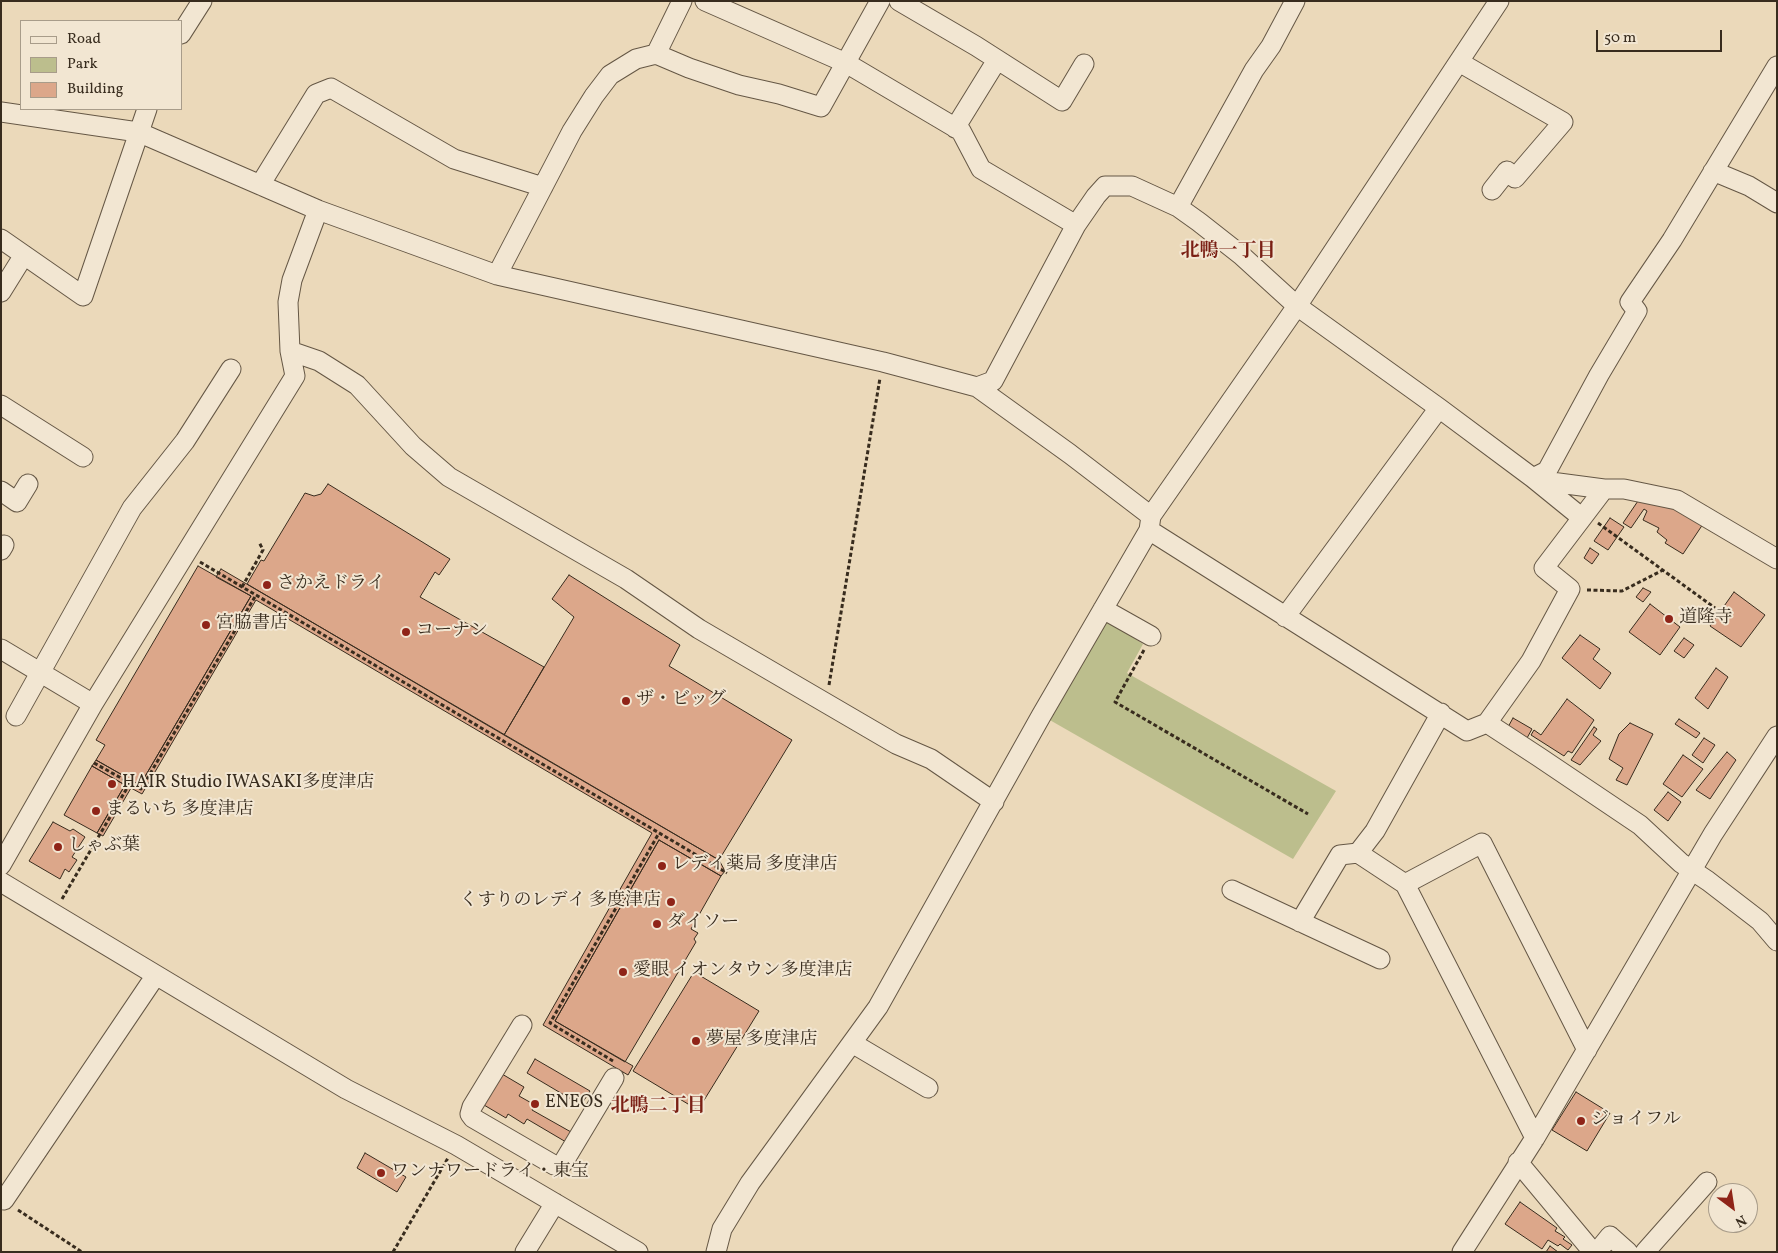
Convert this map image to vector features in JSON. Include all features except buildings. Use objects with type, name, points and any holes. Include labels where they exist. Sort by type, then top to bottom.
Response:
[{"type":"street","points":[[182,32],[202,1]]},
{"type":"street","points":[[656,54],[682,1]]},
{"type":"street","points":[[706,1],[846,63],[961,131],[981,169],[1076,225]]},
{"type":"street","points":[[497,275],[572,131],[610,75],[636,59],[656,54],[689,68],[739,85],[779,94],[821,107],[880,1]]},
{"type":"street","points":[[899,1],[1062,101],[1084,64]]},
{"type":"street","points":[[1178,207],[1254,70],[1271,46],[1295,1]]},
{"type":"street","points":[[716,1252],[722,1229],[750,1183],[878,1007],[1150,523],[1297,306],[1499,1]]},
{"type":"street","points":[[955,128],[997,60]]},
{"type":"street","points":[[1460,62],[1563,122],[1515,178],[1506,171],[1492,190]]},
{"type":"street","points":[[1533,478],[1547,471],[1599,375],[1637,311],[1630,302],[1672,240],[1777,66]]},
{"type":"street","points":[[260,184],[316,94],[330,88],[454,159],[543,187]]},
{"type":"street","points":[[1,239],[83,296],[147,110]]},
{"type":"street","points":[[1,112],[138,132],[318,210],[497,275],[883,362],[977,387],[1070,454],[1150,523],[1285,618],[1468,731],[1487,723],[1531,661],[1570,589],[1544,568],[1604,489]]},
{"type":"street","points":[[1713,171],[1749,186],[1777,203]]},
{"type":"street","points":[[977,387],[993,380],[1076,225],[1105,186],[1132,186],[1178,207],[1241,254],[1297,306],[1440,408],[1533,478],[1581,518]]},
{"type":"street","points":[[1,865],[92,704],[295,376],[290,351],[288,302],[292,280],[318,210]]},
{"type":"street","points":[[1,292],[24,255]]},
{"type":"street","points":[[290,351],[319,361],[356,386],[413,446],[449,477],[626,579],[700,629],[896,744],[931,759],[994,802]]},
{"type":"street","points":[[16,716],[132,508],[185,441],[231,369]]},
{"type":"street","points":[[1,405],[84,457]]},
{"type":"street","points":[[1285,618],[1440,408]]},
{"type":"street","points":[[1533,478],[1604,489],[1624,489],[1677,500],[1777,559]]},
{"type":"street","points":[[1,492],[16,502],[28,484]]},
{"type":"street","points":[[1103,609],[1151,636]]},
{"type":"street","points":[[1,649],[92,704]]},
{"type":"street","points":[[1358,853],[1375,831],[1441,713]]},
{"type":"street","points":[[1487,723],[1640,825],[1681,863],[1692,869],[1760,921],[1777,942]]},
{"type":"street","points":[[1462,1252],[1535,1138],[1692,869],[1777,736]]},
{"type":"street","points":[[1404,884],[1482,843],[1587,1050]]},
{"type":"street","points":[[1300,922],[1340,855],[1358,853],[1404,884],[1535,1138]]},
{"type":"street","points":[[1,882],[346,1090],[456,1145],[638,1252]]},
{"type":"street","points":[[1232,890],[1380,959]]},
{"type":"street","points":[[4,1200],[156,975]]},
{"type":"street","points":[[522,1025],[472,1107],[470,1114],[554,1165],[559,1166],[564,1163],[616,1071]]},
{"type":"street","points":[[852,1043],[928,1088]]},
{"type":"street","points":[[1518,1162],[1593,1252]]},
{"type":"street","points":[[1645,1252],[1708,1182]]},
{"type":"street","points":[[525,1252],[555,1203]]},
{"type":"street","points":[[1597,1252],[1610,1236],[1628,1252]]},
{"type":"path","points":[[826,702],[883,362]]},
{"type":"path","points":[[1581,518],[1599,524],[1715,608]]},
{"type":"path","points":[[242,586],[263,550],[259,542]]},
{"type":"path","points":[[186,554],[727,873]]},
{"type":"path","points":[[260,555],[266,559]]},
{"type":"path","points":[[1570,589],[1622,592],[1663,570]]},
{"type":"path","points":[[94,763],[141,789],[256,595]]},
{"type":"path","points":[[1151,636],[1115,702],[1308,814]]},
{"type":"path","points":[[59,903],[130,783]]},
{"type":"path","points":[[616,1071],[550,1023],[659,833]]},
{"type":"path","points":[[393,1252],[456,1145]]},
{"type":"path","points":[[4,1200],[82,1252]]},
{"type":"green space","points":[[1106,620],[1143,644],[1127,673],[1336,791],[1293,859],[1048,719]]},
{"type":"place","name":"さかえドライ","points":[[267,585]]},
{"type":"place","name":"道隆寺","points":[[1669,619]]},
{"type":"place","name":"宮脇書店","points":[[206,625]]},
{"type":"place","name":"コーナン","points":[[406,632]]},
{"type":"place","name":"ザ・ビッグ","points":[[626,701]]},
{"type":"place","name":"HAIR Studio IWASAKI多度津店","points":[[112,784]]},
{"type":"place","name":"まるいち 多度津店","points":[[96,811]]},
{"type":"place","name":"しゃぶ葉","points":[[58,847]]},
{"type":"place","name":"レデイ薬局 多度津店","points":[[662,866]]},
{"type":"place","name":"くすりのレデイ 多度津店","points":[[671,902]]},
{"type":"place","name":"ダイソー","points":[[657,924]]},
{"type":"place","name":"愛眼 イオンタウン多度津店","points":[[623,972]]},
{"type":"place","name":"夢屋 多度津店","points":[[696,1041]]},
{"type":"place","name":"ENEOS","points":[[535,1104]]},
{"type":"place","name":"ジョイフル","points":[[1581,1121]]},
{"type":"place","name":"ワンナワードライ・東宝","points":[[381,1173]]},
{"type":"district","name":"北鴨一丁目","points":[[1228,253]]},
{"type":"district","name":"北鴨二丁目","points":[[658,1108]]}]
